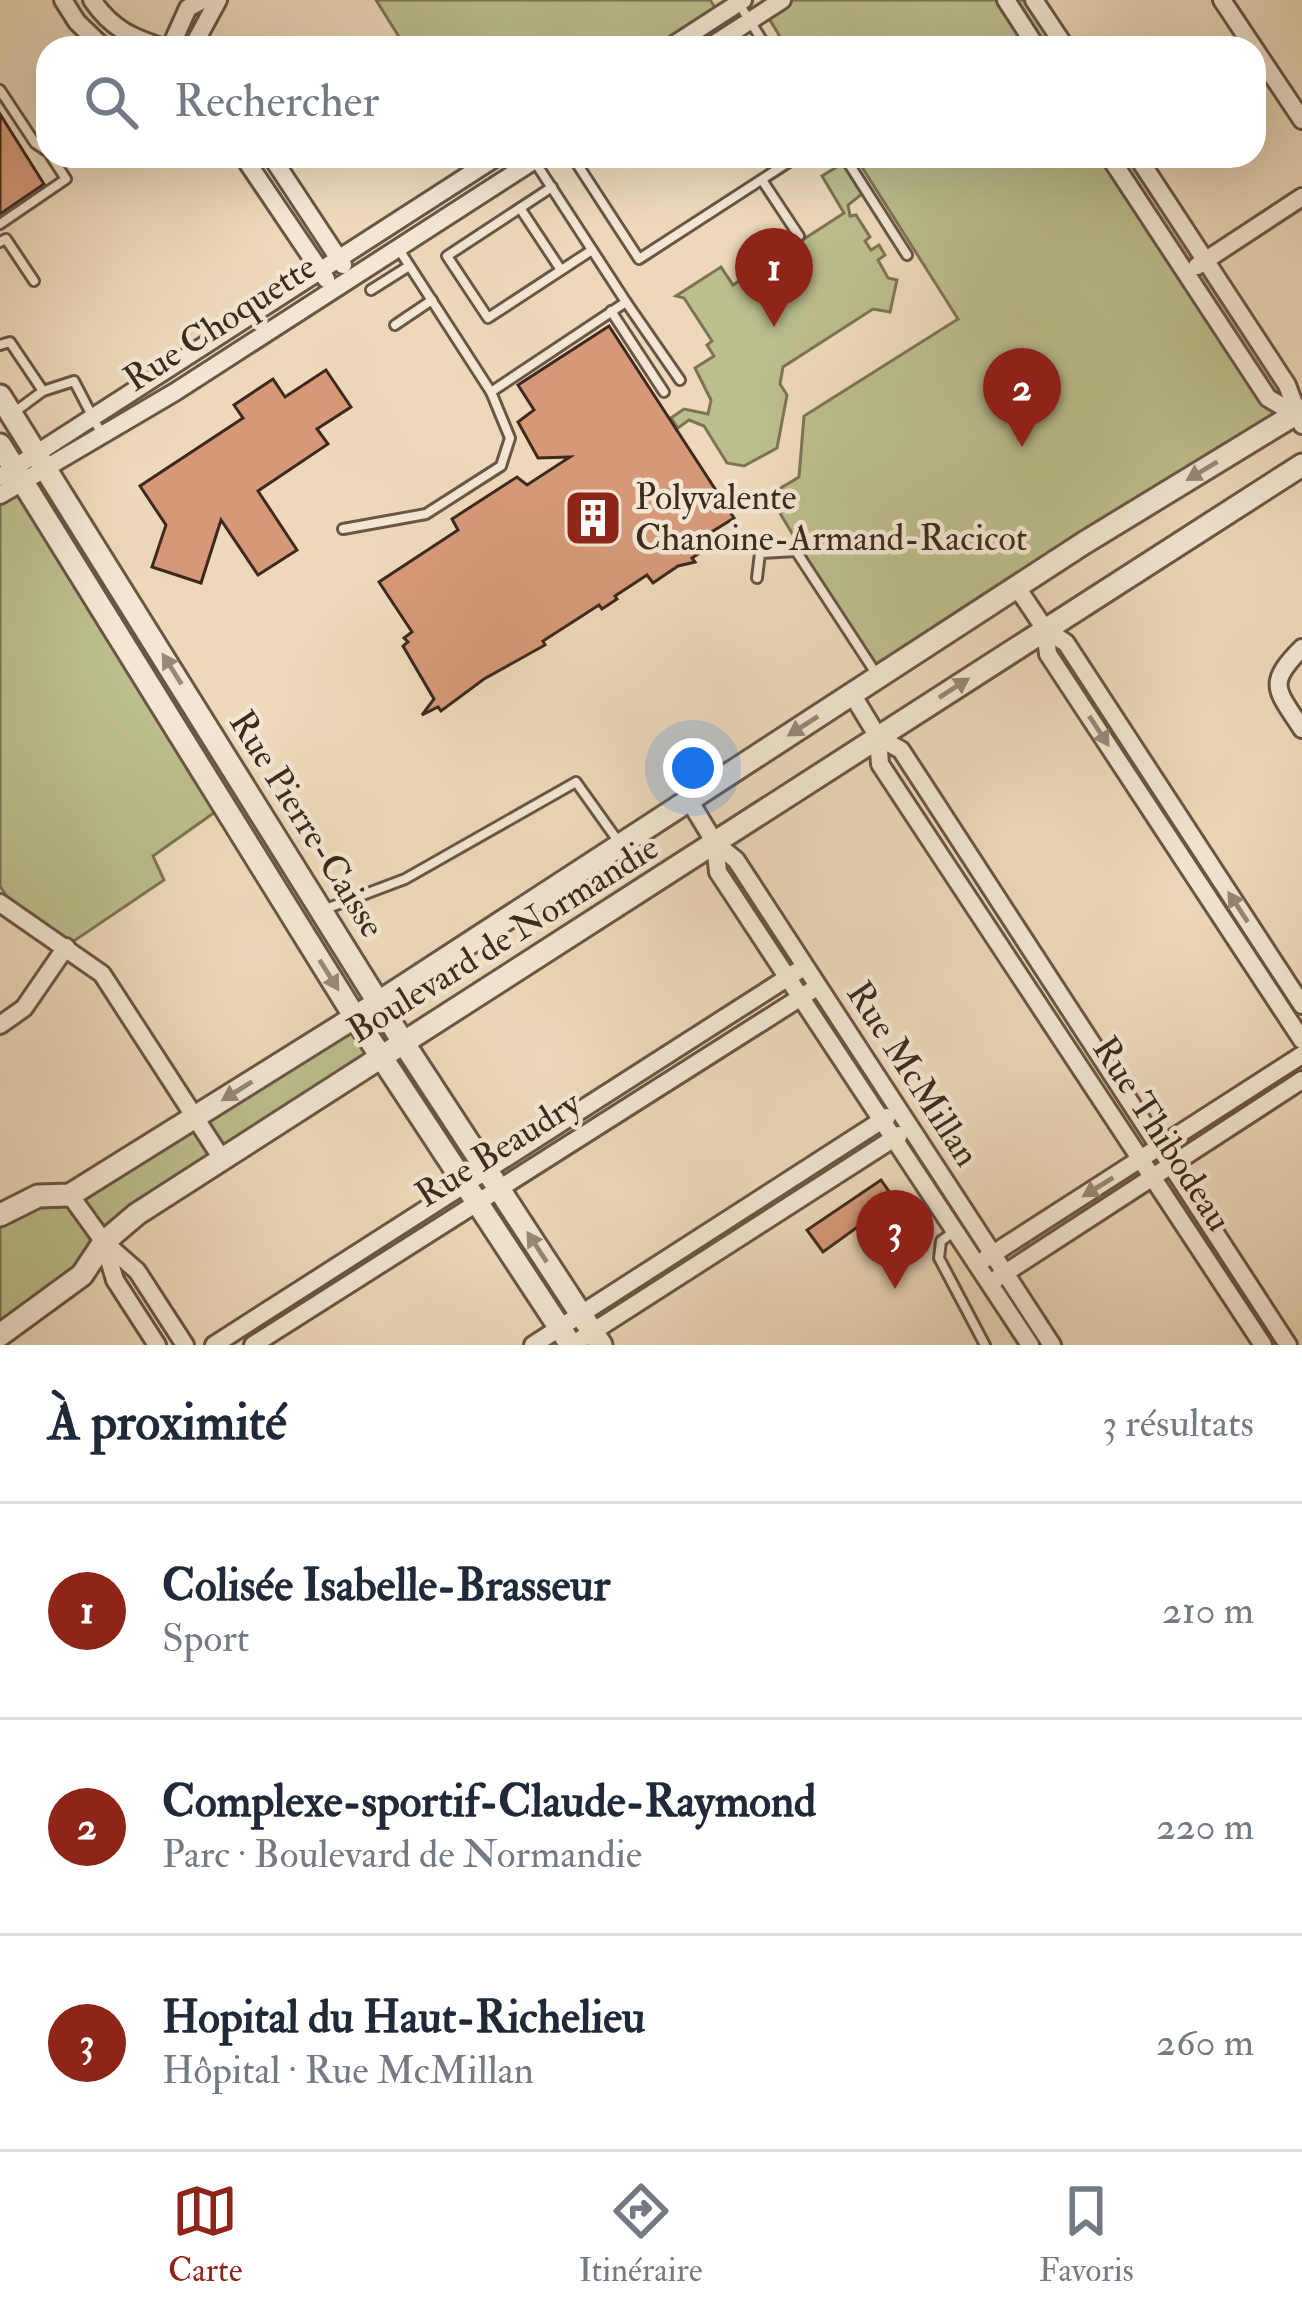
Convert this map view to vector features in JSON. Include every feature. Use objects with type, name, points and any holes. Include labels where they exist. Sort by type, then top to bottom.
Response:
[{"type":"street","points":[[63,0],[92,36]]},
{"type":"street","points":[[92,0],[107,21],[128,36]]},
{"type":"street","points":[[173,36],[188,8],[203,0]]},
{"type":"street","points":[[198,36],[218,0]]},
{"type":"street","points":[[727,36],[782,0]]},
{"type":"street","points":[[1006,0],[1029,36]]},
{"type":"street","points":[[1034,0],[1058,36]]},
{"type":"street","points":[[1222,0],[1246,36]]},
{"type":"street","points":[[688,36],[741,2]]},
{"type":"street","points":[[1266,66],[1302,120]]},
{"type":"street","points":[[251,168],[332,290]]},
{"type":"street","points":[[279,168],[352,277]]},
{"type":"street","name":"Rue Choquette","points":[[43,460],[92,419],[479,168]]},
{"type":"street","name":"Rue Choquette","points":[[0,494],[13,475],[103,436],[520,168]]},
{"type":"street","points":[[1116,168],[1268,398],[1300,416]]},
{"type":"street","points":[[1145,168],[1287,385],[1300,416]]},
{"type":"street","points":[[459,181],[472,201]]},
{"type":"street","points":[[1186,273],[1302,197]]},
{"type":"street","name":"Rue Pierre-Caisse","points":[[6,405],[403,1042],[591,1330]]},
{"type":"street","name":"Boulevard de Normandie","points":[[0,1215],[38,1196],[70,1196],[379,1002],[1084,543],[1300,416]]},
{"type":"street","name":"Rue Pierre-Caisse","points":[[0,445],[13,475],[355,1017],[568,1339]]},
{"type":"street","name":"Boulevard de Normandie","points":[[0,1335],[82,1275],[104,1242],[137,1214],[1302,465]]},
{"type":"street","points":[[1018,589],[1045,629],[1066,643],[1302,1005]]},
{"type":"street","points":[[1045,629],[1048,654],[1302,1040]]},
{"type":"street","points":[[1302,648],[1280,673],[1277,687],[1302,729]]},
{"type":"street","points":[[1280,673],[1302,676]]},
{"type":"street","name":"Rue Thibodeau","points":[[852,694],[878,737],[880,764],[1263,1345]]},
{"type":"street","points":[[170,718],[194,705]]},
{"type":"street","name":"Rue Thibodeau","points":[[878,737],[902,750],[1288,1345]]},
{"type":"street","points":[[222,801],[246,788]]},
{"type":"street","name":"Rue McMillan","points":[[688,800],[715,843],[736,860],[817,987],[901,1134],[997,1278],[1030,1345]]},
{"type":"street","points":[[1173,844],[1190,833]]},
{"type":"street","name":"Rue McMillan","points":[[715,843],[718,872],[799,998],[890,1116]]},
{"type":"street","points":[[268,876],[292,862]]},
{"type":"street","points":[[0,903],[102,974],[222,1159]]},
{"type":"street","points":[[299,926],[322,911]]},
{"type":"street","points":[[0,1025],[24,1008],[66,947]]},
{"type":"street","points":[[1019,976],[1039,964]]},
{"type":"street","name":"Rue Beaudry","points":[[492,1178],[651,1065],[804,967]]},
{"type":"street","name":"Rue Beaudry","points":[[214,1345],[357,1252],[663,1084],[817,987]]},
{"type":"street","points":[[997,1278],[1151,1178],[1165,1156],[1302,1055]]},
{"type":"street","points":[[651,1065],[663,1084]]},
{"type":"street","points":[[985,1258],[1140,1160],[1165,1156],[1302,1080]]},
{"type":"street","points":[[533,1345],[591,1330],[890,1116]]},
{"type":"street","points":[[726,1234],[901,1134]]},
{"type":"street","name":"Rue Beaudry","points":[[253,1345],[368,1270],[471,1191]]},
{"type":"street","points":[[70,1196],[104,1242],[137,1271],[185,1345]]},
{"type":"street","points":[[104,1242],[115,1280],[157,1345]]},
{"type":"street","points":[[357,1252],[368,1270]]},
{"type":"street","name":"Rue McMillan","points":[[997,1278],[1052,1345]]},
{"type":"street","points":[[286,1298],[297,1316]]},
{"type":"street","points":[[1251,1327],[1269,1316]]},
{"type":"lane","points":[[741,2],[760,36]]},
{"type":"lane","points":[[0,90],[36,144]]},
{"type":"lane","points":[[0,224],[66,179],[59,168]]},
{"type":"lane","points":[[542,168],[680,380]]},
{"type":"lane","points":[[580,168],[639,259],[780,168]]},
{"type":"lane","points":[[852,168],[907,255]]},
{"type":"lane","points":[[762,180],[799,236]]},
{"type":"lane","points":[[552,187],[447,256],[488,318],[592,250]]},
{"type":"lane","points":[[520,208],[560,270]]},
{"type":"lane","points":[[0,242],[6,238],[34,281]]},
{"type":"lane","points":[[343,529],[426,514],[501,466],[510,438],[491,392],[398,248]]},
{"type":"lane","points":[[371,290],[409,266]]},
{"type":"lane","points":[[395,325],[432,300]]},
{"type":"lane","points":[[491,392],[626,302]]},
{"type":"lane","points":[[611,311],[664,392]]},
{"type":"lane","points":[[0,345],[10,342],[43,391]]},
{"type":"lane","points":[[164,374],[175,392]]},
{"type":"lane","points":[[6,405],[74,381],[103,436]]},
{"type":"lane","points":[[757,578],[760,553],[796,551],[878,676]]},
{"type":"lane","points":[[322,911],[405,879],[576,782],[620,845]]},
{"type":"lane","points":[[963,1225],[941,1241],[939,1258],[985,1345]]},
{"type":"green space","points":[[376,0],[710,0],[718,12],[680,36],[398,36]]},
{"type":"green space","points":[[773,0],[1025,0],[1050,36],[780,36],[762,7]]},
{"type":"green space","points":[[846,168],[862,194],[848,205],[850,216],[856,215],[870,237],[865,241],[871,250],[879,245],[885,255],[878,260],[888,278],[897,280],[890,312],[873,309],[783,367],[780,384],[787,395],[777,448],[744,466],[727,463],[704,426],[689,420],[678,428],[671,418],[684,409],[708,414],[711,400],[695,368],[714,356],[707,345],[712,341],[684,298],[676,296],[721,267],[733,285],[844,213],[822,176]]},
{"type":"green space","points":[[863,168],[1141,168],[1299,410],[878,676],[769,495],[799,477],[804,416],[958,319]]},
{"type":"green space","points":[[22,484],[46,540],[215,812],[153,856],[164,880],[68,945],[13,907],[0,886],[0,494]]},
{"type":"green space","points":[[355,1017],[381,1055],[137,1214],[0,1335],[0,1215],[71,1195]]},
{"type":"building","points":[[0,114],[44,184],[0,214]]},
{"type":"building","name":"Polyvalente Chanoine-Armand-Racicot","points":[[609,326],[734,518],[710,533],[716,542],[692,558],[695,562],[678,566],[653,583],[647,575],[441,711],[438,707],[422,715],[434,699],[403,646],[412,632],[379,582],[458,530],[452,519],[517,477],[527,485],[570,457],[538,458],[518,422],[534,410],[518,385]]},
{"type":"building","points":[[326,370],[351,407],[317,429],[328,444],[258,491],[297,550],[258,575],[221,520],[201,583],[152,567],[166,525],[140,486],[243,418],[234,405],[273,379],[285,397]]},
{"type":"building","points":[[881,1180],[895,1200],[823,1252],[807,1230]]},
{"type":"place","name":"Colisée Isabelle-Brasseur","points":[[774,327]]},
{"type":"place","name":"Complexe-sportif-Claude-Raymond","points":[[1022,447]]},
{"type":"place","name":"Polyvalente Chanoine-Armand-Racicot","points":[[593,518]]},
{"type":"place","name":"Hopital du Haut-Richelieu","points":[[895,1289]]}]
